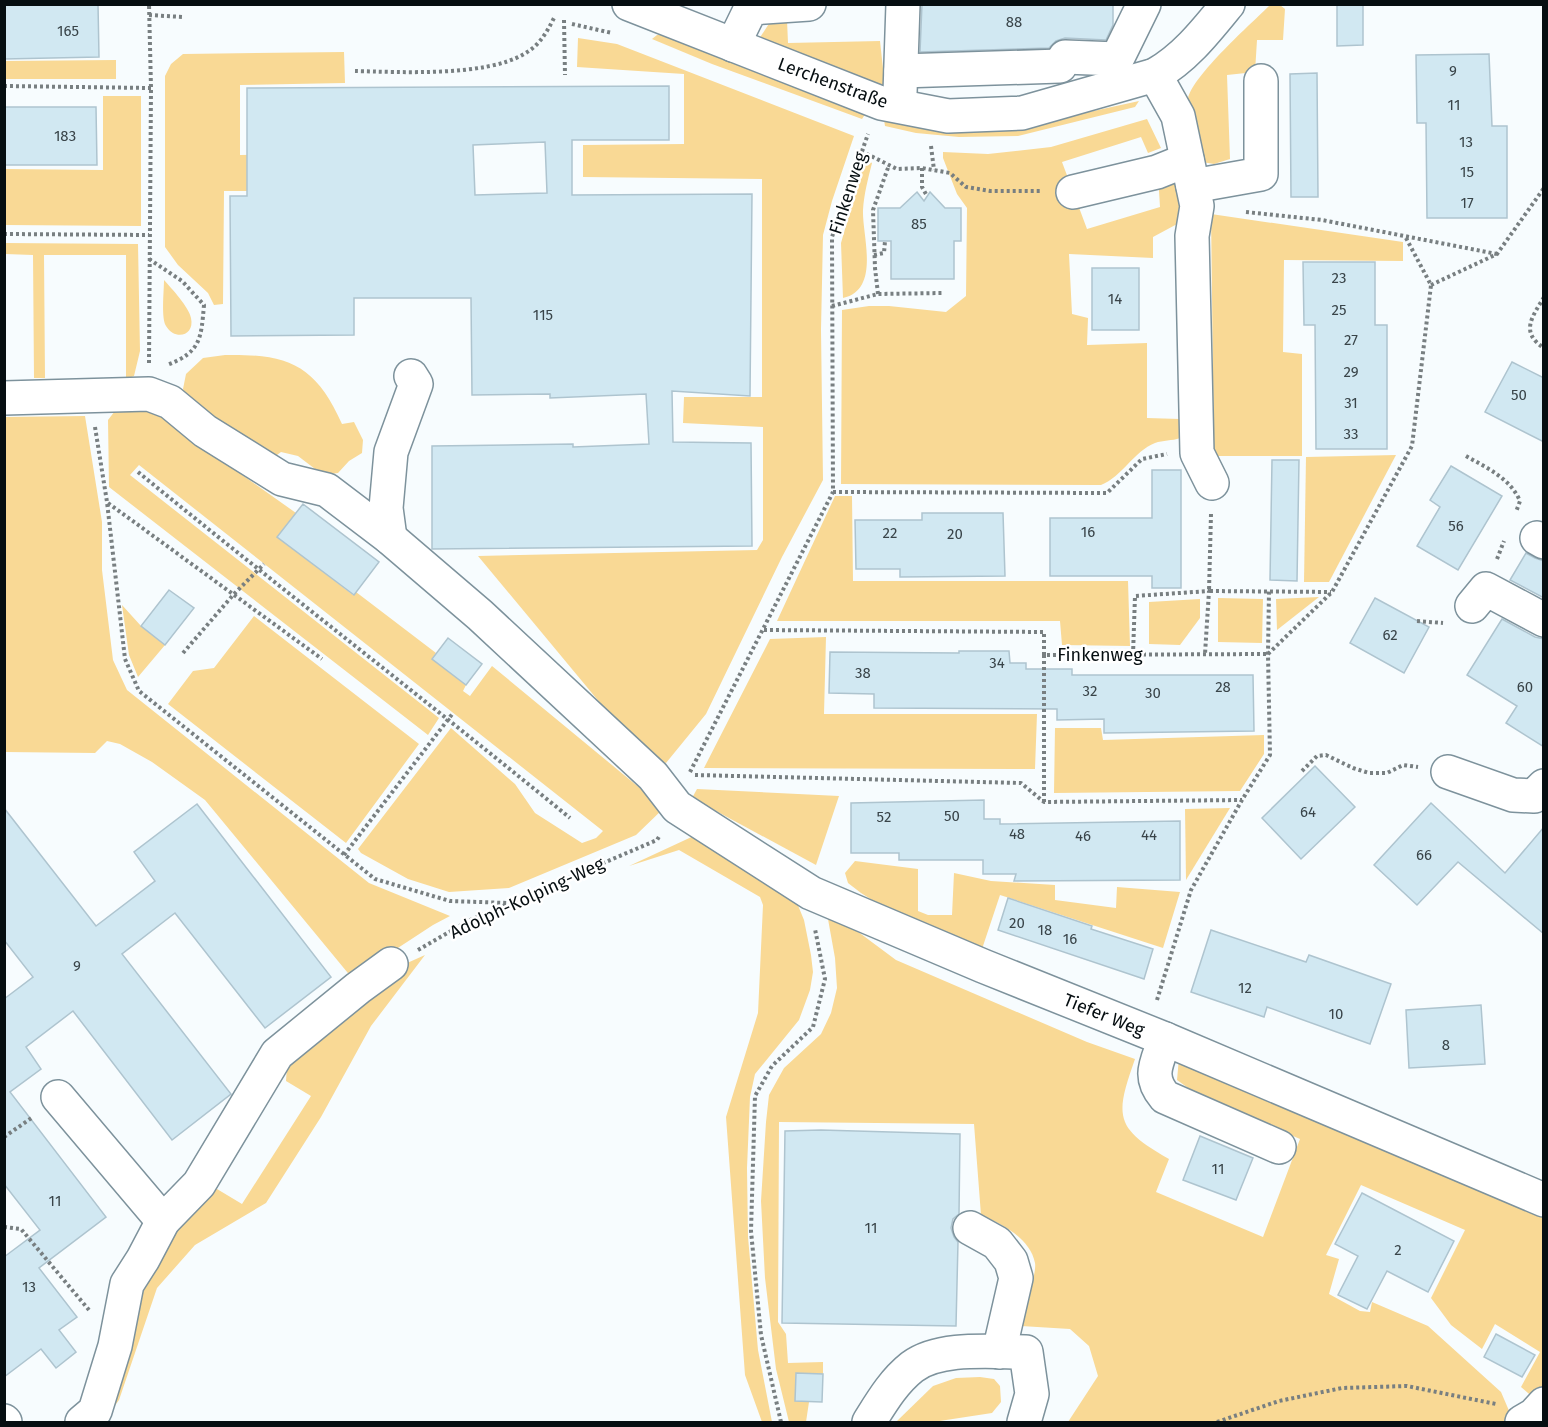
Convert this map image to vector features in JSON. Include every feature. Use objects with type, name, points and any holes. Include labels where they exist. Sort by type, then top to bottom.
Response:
[{"type":"street","name":"Lerchenstraße","points":[[629,4],[890,105],[948,116],[1022,113],[1155,75],[1173,65],[1228,4]]},
{"type":"street","points":[[733,45],[751,8],[809,4]]},
{"type":"street","points":[[890,105],[901,71],[903,4]]},
{"type":"street","points":[[901,71],[1117,59],[1144,4]]},
{"type":"street","points":[[1155,75],[1178,116],[1192,184],[1197,453],[1212,483]]},
{"type":"street","points":[[1073,192],[1157,172],[1192,184],[1261,174],[1261,81]]},
{"type":"street","points":[[390,538],[386,508],[391,452],[416,384],[411,376]]},
{"type":"street","points":[[4,398],[149,394]]},
{"type":"street","name":"Tiefer Weg","points":[[149,394],[170,402],[205,431],[282,479],[327,490],[390,538],[480,615],[653,776],[677,807],[811,893],[1544,1200]]},
{"type":"street","points":[[1479,597],[1544,620]]},
{"type":"street","points":[[1448,772],[1513,795],[1534,796],[1544,786]]},
{"type":"street","points":[[82,1422],[95,1412],[115,1346],[128,1284],[163,1221],[199,1184],[278,1054],[391,964]]},
{"type":"street","points":[[1156,1036],[1154,1074],[1156,1087],[1165,1097],[1279,1147]]},
{"type":"street","points":[[58,1097],[163,1221]]},
{"type":"street","points":[[970,1228],[998,1243],[1011,1261],[1016,1278],[999,1352]]},
{"type":"street","points":[[869,1422],[888,1392],[912,1367],[933,1356],[963,1352],[1026,1352],[1032,1394],[1024,1422]]},
{"type":"path","points":[[149,4],[151,88],[149,394]]},
{"type":"path","points":[[149,15],[183,17]]},
{"type":"path","points":[[355,70],[405,72],[483,68],[523,55],[540,42],[555,16]]},
{"type":"path","points":[[564,20],[565,75]]},
{"type":"path","points":[[4,86],[151,88]]},
{"type":"path","name":"Finkenweg","points":[[890,105],[861,151],[832,237],[833,492],[688,775],[1021,783],[1044,802]]},
{"type":"path","points":[[930,142],[934,170]]},
{"type":"path","points":[[861,151],[897,169],[922,168],[950,173],[966,187],[990,191],[1073,192]]},
{"type":"path","points":[[878,294],[873,210],[889,165]]},
{"type":"path","points":[[922,168],[922,187],[927,196]]},
{"type":"path","points":[[1192,184],[1322,220],[1497,254]]},
{"type":"path","points":[[1431,285],[1497,254],[1544,189]]},
{"type":"path","points":[[4,234],[149,235]]},
{"type":"path","points":[[1268,654],[1332,592],[1412,446],[1431,285],[1406,238]]},
{"type":"path","points":[[874,255],[884,253],[885,241]]},
{"type":"path","points":[[149,259],[182,281],[204,305],[199,344],[183,359],[164,366],[149,394]]},
{"type":"path","points":[[832,306],[878,294],[943,293]]},
{"type":"path","points":[[1544,297],[1529,324],[1530,334],[1536,343],[1544,348]]},
{"type":"path","points":[[90,397],[107,502],[125,659],[139,691],[375,879],[450,902],[509,903]]},
{"type":"path","points":[[833,492],[1107,493],[1143,459],[1158,455],[1197,453]]},
{"type":"path","points":[[1466,456],[1503,478],[1516,492],[1520,501],[1525,534],[1479,597]]},
{"type":"path","points":[[138,472],[570,818]]},
{"type":"path","points":[[1204,654],[1209,591],[1212,483]]},
{"type":"path","points":[[107,502],[322,659]]},
{"type":"path","points":[[183,653],[234,594],[264,564]]},
{"type":"path","points":[[1132,655],[1135,596],[1209,591],[1332,592]]},
{"type":"path","points":[[1156,1036],[1191,890],[1270,755],[1269,591]]},
{"type":"path","name":"Finkenweg","points":[[764,630],[1044,632],[1044,655],[1268,654]]},
{"type":"path","points":[[1044,655],[1044,802],[1242,800]]},
{"type":"path","points":[[344,855],[453,713]]},
{"type":"path","points":[[1302,771],[1317,756],[1326,755],[1369,773],[1387,773],[1403,765],[1448,772]]},
{"type":"path","name":"Adolph-Kolping-Weg","points":[[391,964],[468,921],[657,840],[677,807]]},
{"type":"path","points":[[781,1422],[761,1335],[752,1231],[755,1096],[772,1066],[813,1027],[825,979],[811,893]]},
{"type":"path","points":[[4,1227],[21,1229],[91,1312],[117,1329]]},
{"type":"path","points":[[1217,1422],[1279,1401],[1342,1388],[1407,1386],[1533,1414]]},
{"type":"shaded area","points":[[1270,5],[1280,5],[1285,9],[1283,40],[1257,40],[1255,72],[1227,75],[1230,159],[1214,164],[1202,162],[1189,114],[1188,99],[1192,89],[1211,64]]},
{"type":"shaded area","points":[[772,19],[787,20],[788,43],[880,41],[885,87],[759,39]]},
{"type":"shaded area","points":[[657,35],[670,35],[866,113],[862,119],[712,64],[652,39]]},
{"type":"shaded area","points":[[578,38],[617,44],[854,136],[823,235],[821,330],[823,480],[782,557],[706,714],[666,763],[645,757],[478,556],[757,550],[763,540],[763,427],[683,423],[684,397],[762,397],[762,179],[583,177],[583,145],[684,144],[684,74],[577,67]]},
{"type":"shaded area","points":[[344,52],[345,83],[240,85],[240,155],[347,154],[347,191],[224,191],[223,304],[214,305],[208,293],[178,265],[165,247],[165,76],[171,64],[183,54]]},
{"type":"shaded area","points":[[116,60],[116,79],[5,79],[5,61]]},
{"type":"shaded area","points":[[103,96],[141,96],[141,226],[5,225],[5,169],[103,170]]},
{"type":"shaded area","points":[[1139,101],[1135,107],[1018,136],[959,137],[916,133],[885,126],[884,120],[1030,125]]},
{"type":"shaded area","points":[[1147,119],[1161,148],[1148,153],[1141,137],[1062,162],[1087,229],[1160,207],[1158,175],[1181,185],[1179,223],[1153,237],[1153,258],[1069,254],[1072,314],[1088,318],[1087,345],[1147,343],[1147,418],[1180,419],[1180,438],[1158,442],[1148,447],[1115,476],[1101,485],[841,484],[842,310],[889,306],[946,312],[966,296],[967,208],[957,194],[943,158],[943,152],[988,154],[1051,147]]},
{"type":"shaded area","points":[[865,159],[872,163],[863,210],[866,273],[855,293],[843,298],[841,243]]},
{"type":"shaded area","points":[[1211,214],[1403,242],[1403,261],[1284,260],[1283,352],[1302,354],[1302,456],[1214,456]]},
{"type":"shaded area","points":[[5,243],[138,244],[140,351],[134,376],[126,379],[126,255],[44,255],[45,378],[34,378],[33,255],[5,254]]},
{"type":"shaded area","points":[[164,280],[190,314],[190,329],[183,334],[174,334],[164,322]]},
{"type":"shaded area","points":[[247,355],[283,361],[310,376],[332,404],[342,424],[354,422],[363,440],[362,453],[349,461],[338,473],[323,475],[298,456],[281,452],[269,461],[190,404],[183,389],[186,374],[203,358]]},
{"type":"shaded area","points":[[145,406],[296,513],[278,537],[353,595],[356,592],[436,653],[432,659],[466,685],[463,691],[470,696],[492,666],[664,808],[636,835],[509,888],[449,892],[408,879],[361,853],[358,849],[451,728],[515,784],[535,813],[582,843],[596,838],[603,831],[139,465],[130,475],[439,718],[428,735],[109,487],[108,420],[118,407]]},
{"type":"shaded area","points":[[85,416],[102,522],[102,570],[113,660],[127,690],[369,883],[450,916],[352,978],[205,800],[152,762],[120,744],[107,741],[95,753],[5,752],[5,417]]},
{"type":"shaded area","points":[[1396,455],[1329,582],[1304,582],[1306,457]]},
{"type":"shaded area","points":[[835,496],[852,496],[853,581],[1128,581],[1130,646],[1062,645],[1060,621],[777,621]]},
{"type":"shaded area","points":[[1319,597],[1277,630],[1276,599]]},
{"type":"shaded area","points":[[1218,598],[1263,599],[1262,643],[1218,642]]},
{"type":"shaded area","points":[[1200,599],[1200,618],[1180,645],[1149,644],[1149,602]]},
{"type":"shaded area","points":[[122,605],[141,626],[165,645],[138,677],[129,655]]},
{"type":"shaded area","points":[[254,616],[419,744],[346,843],[168,704],[193,671],[214,668]]},
{"type":"shaded area","points":[[826,637],[824,714],[1037,714],[1035,769],[704,768],[770,639]]},
{"type":"shaded area","points":[[1055,728],[1101,728],[1103,740],[1264,735],[1264,754],[1240,791],[1054,793]]},
{"type":"shaded area","points":[[697,789],[839,796],[816,865],[692,798]]},
{"type":"shaded area","points":[[1230,808],[1186,880],[1185,809]]},
{"type":"shaded area","points":[[698,834],[797,903],[804,920],[811,955],[813,972],[810,990],[799,1020],[755,1074],[750,1097],[747,1168],[748,1237],[758,1350],[772,1422],[762,1422],[745,1375],[726,1117],[758,1013],[763,905],[760,897],[679,850],[629,866]]},
{"type":"shaded area","points":[[855,861],[918,869],[918,911],[928,915],[952,915],[954,873],[991,881],[1055,885],[1055,900],[1116,908],[1117,887],[1180,892],[1163,948],[1000,895],[982,949],[910,924],[861,893],[848,883],[845,873]]},
{"type":"shaded area","points":[[826,908],[896,960],[1087,1042],[1135,1059],[1128,1078],[1122,1108],[1129,1129],[1151,1148],[1169,1159],[1156,1192],[1263,1237],[1300,1139],[1198,1095],[1177,1080],[1179,1058],[1543,1218],[1543,1391],[1536,1400],[1521,1387],[1540,1352],[1495,1324],[1482,1349],[1451,1325],[1431,1298],[1465,1230],[1361,1185],[1326,1255],[1339,1259],[1329,1294],[1360,1311],[1370,1312],[1372,1302],[1428,1326],[1501,1392],[1513,1420],[1509,1422],[1068,1422],[1098,1376],[1089,1346],[1070,1329],[1021,1326],[1035,1263],[1032,1254],[1021,1239],[998,1223],[981,1215],[974,1124],[779,1122],[778,1322],[786,1334],[788,1363],[823,1362],[823,1374],[796,1373],[795,1401],[809,1402],[806,1422],[789,1422],[776,1369],[765,1278],[761,1201],[766,1122],[769,1095],[784,1068],[821,1034],[831,1013],[837,988],[835,958]]},
{"type":"shaded area","points":[[425,955],[371,1026],[321,1117],[266,1203],[195,1245],[157,1288],[119,1400],[103,1422],[129,1313],[168,1239],[211,1191],[217,1189],[242,1204],[311,1096],[286,1081],[287,1066],[396,968]]},
{"type":"shaded area","points":[[956,1378],[994,1379],[1000,1386],[1001,1402],[992,1413],[933,1422],[896,1422],[933,1386]]},
{"type":"building","points":[[4,4],[98,4],[99,57],[4,59]]},
{"type":"building","points":[[922,4],[1113,4],[1113,25],[1106,40],[1065,38],[1056,41],[1049,48],[920,52]]},
{"type":"building","points":[[1337,4],[1363,4],[1363,45],[1337,46]]},
{"type":"building","points":[[1489,54],[1492,126],[1507,126],[1507,218],[1427,218],[1426,123],[1417,123],[1416,55]]},
{"type":"building","points":[[1317,73],[1318,197],[1291,197],[1290,74]]},
{"type":"building","points":[[669,86],[669,140],[572,140],[572,195],[752,194],[750,396],[672,391],[673,442],[751,443],[752,546],[432,549],[432,446],[573,444],[573,447],[649,444],[646,394],[550,398],[550,394],[472,395],[471,298],[354,298],[354,335],[231,336],[230,196],[247,196],[247,88]],"holes":[[[545,142],[547,193],[475,195],[473,145]]]},
{"type":"building","points":[[4,107],[96,107],[97,165],[4,165]]},
{"type":"building","points":[[917,192],[924,201],[930,192],[945,208],[961,208],[961,241],[954,241],[954,279],[891,279],[891,241],[878,241],[878,208],[900,208]]},
{"type":"building","points":[[1303,262],[1375,262],[1375,325],[1387,325],[1387,449],[1316,449],[1315,325],[1304,325]]},
{"type":"building","points":[[1092,268],[1139,268],[1139,330],[1092,330]]},
{"type":"building","points":[[1512,362],[1544,378],[1544,442],[1485,412]]},
{"type":"building","points":[[1272,460],[1299,460],[1297,581],[1270,580]]},
{"type":"building","points":[[1451,466],[1502,496],[1458,570],[1417,546],[1440,507],[1430,500]]},
{"type":"building","points":[[1152,470],[1181,470],[1181,588],[1152,588],[1152,576],[1050,576],[1050,518],[1152,518]]},
{"type":"building","points":[[303,504],[379,562],[354,595],[277,537]]},
{"type":"building","points":[[922,513],[1003,513],[1005,576],[900,577],[900,569],[856,569],[855,520],[922,520]]},
{"type":"building","points":[[1526,553],[1544,561],[1544,598],[1510,580]]},
{"type":"building","points":[[169,590],[194,608],[165,645],[141,626]]},
{"type":"building","points":[[1375,598],[1429,627],[1404,673],[1350,643]]},
{"type":"building","points":[[1502,619],[1535,637],[1544,639],[1544,747],[1506,723],[1517,706],[1467,675]]},
{"type":"building","points":[[448,638],[482,664],[466,685],[432,659]]},
{"type":"building","points":[[959,651],[1009,651],[1010,663],[1026,663],[1026,669],[1072,669],[1072,675],[1253,675],[1254,731],[1104,733],[1104,719],[1057,720],[1057,709],[874,708],[874,694],[829,693],[830,652],[959,653]]},
{"type":"building","points":[[1315,766],[1355,807],[1301,859],[1262,818]]},
{"type":"building","points":[[984,800],[984,819],[1000,819],[1000,824],[1180,821],[1180,880],[1014,881],[1016,874],[983,874],[983,860],[899,860],[899,853],[851,853],[851,803]]},
{"type":"building","points":[[1431,803],[1505,873],[1544,827],[1544,934],[1458,862],[1417,905],[1374,865]]},
{"type":"building","points":[[197,804],[331,977],[265,1028],[175,913],[122,954],[231,1094],[172,1140],[73,1011],[26,1047],[41,1069],[10,1092],[106,1217],[39,1268],[77,1317],[59,1330],[76,1352],[56,1368],[41,1349],[4,1377],[4,1257],[40,1230],[4,1184],[4,999],[33,977],[4,940],[4,808],[96,926],[155,881],[134,852]]},
{"type":"building","points":[[1008,898],[1153,949],[1144,979],[998,930]]},
{"type":"building","points":[[1211,930],[1306,962],[1309,955],[1391,984],[1370,1044],[1267,1007],[1264,1017],[1191,992]]},
{"type":"building","points":[[1481,1005],[1485,1064],[1409,1068],[1406,1010]]},
{"type":"building","points":[[785,1131],[960,1134],[959,1214],[953,1219],[951,1228],[958,1242],[956,1326],[782,1323]]},
{"type":"building","points":[[1200,1136],[1253,1158],[1236,1200],[1183,1180]]},
{"type":"building","points":[[1362,1193],[1454,1241],[1428,1292],[1387,1271],[1367,1309],[1338,1295],[1358,1256],[1335,1244]]},
{"type":"building","points":[[1496,1334],[1535,1355],[1522,1377],[1484,1357]]},
{"type":"building","points":[[796,1373],[823,1374],[822,1402],[795,1401]]}]
